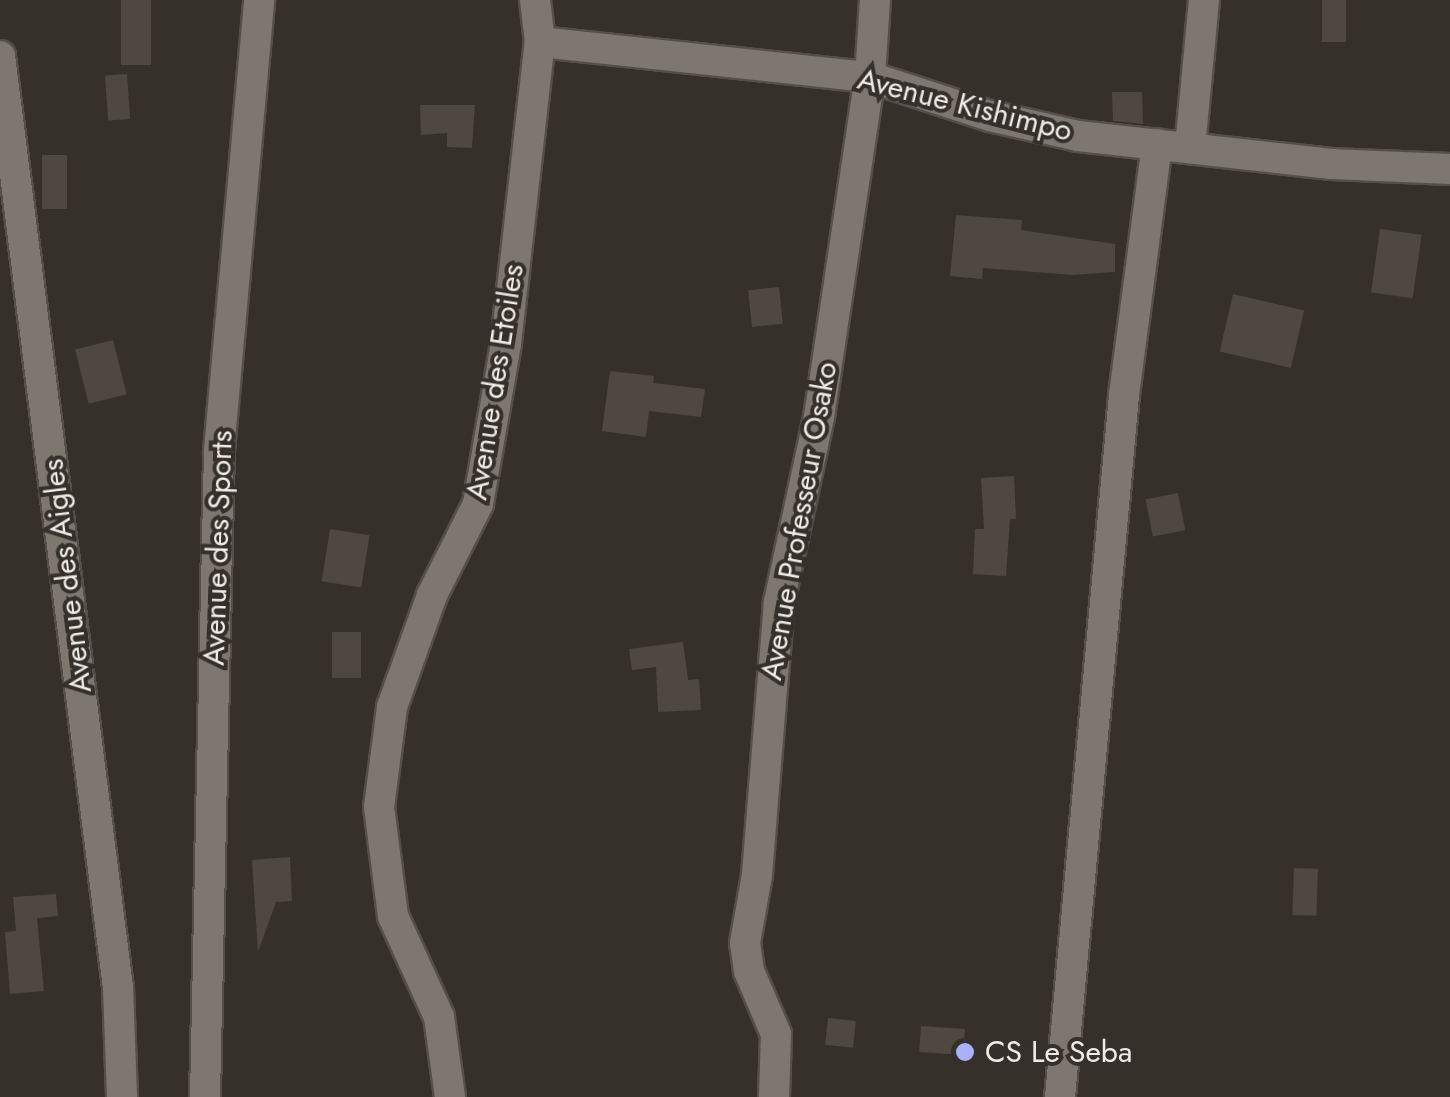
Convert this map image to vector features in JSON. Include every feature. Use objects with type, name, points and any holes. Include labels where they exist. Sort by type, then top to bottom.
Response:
[{"type":"street","name":"Avenue des Sports","points":[[205,1097],[219,451],[259,0]]},
{"type":"street","name":"Avenue des Etoiles","points":[[450,1097],[439,1017],[393,916],[380,807],[392,707],[432,594],[478,504],[506,343],[540,42],[535,0]]},
{"type":"street","name":"Avenue Professeur Osako","points":[[774,1097],[776,1034],[749,970],[744,943],[760,848],[768,693],[779,602],[818,417],[870,77],[875,0]]},
{"type":"street","points":[[1190,148],[1204,0]]},
{"type":"street","name":"Avenue Kishimpo","points":[[540,42],[870,77],[990,116],[1078,136],[1331,164],[1450,169]]},
{"type":"street","name":"Avenue des Aigles","points":[[0,56],[118,987],[122,1097]]},
{"type":"street","points":[[1060,1097],[1124,394],[1157,144]]},
{"type":"building","points":[[121,0],[151,0],[151,65],[121,65]]},
{"type":"building","points":[[1322,0],[1346,0],[1346,42],[1322,42]]},
{"type":"building","points":[[127,74],[130,119],[108,120],[105,76]]},
{"type":"building","points":[[1112,92],[1142,92],[1143,124],[1113,121]]},
{"type":"building","points":[[420,105],[475,105],[472,148],[447,147],[447,133],[421,135]]},
{"type":"building","points":[[42,155],[67,155],[67,209],[42,209]]},
{"type":"building","points":[[956,215],[1022,220],[1021,230],[1115,244],[1115,272],[1073,275],[983,268],[982,279],[950,276]]},
{"type":"building","points":[[1380,229],[1422,235],[1413,298],[1371,292]]},
{"type":"building","points":[[779,287],[783,324],[752,327],[748,290]]},
{"type":"building","points":[[1233,294],[1304,310],[1291,368],[1220,351]]},
{"type":"building","points":[[113,340],[127,394],[89,404],[75,349]]},
{"type":"building","points":[[610,371],[654,376],[653,383],[705,389],[701,417],[649,411],[646,437],[602,431]]},
{"type":"building","points":[[1014,476],[1016,519],[1010,519],[1006,576],[973,574],[975,529],[984,529],[981,478]]},
{"type":"building","points":[[1178,493],[1185,530],[1153,537],[1146,499]]},
{"type":"building","points":[[330,529],[370,535],[361,588],[322,581]]},
{"type":"building","points":[[332,632],[361,632],[361,678],[332,678]]},
{"type":"building","points":[[683,642],[688,680],[699,679],[701,710],[658,712],[656,667],[632,670],[629,649]]},
{"type":"building","points":[[290,857],[292,901],[276,902],[258,952],[252,860]]},
{"type":"building","points":[[1294,868],[1318,869],[1316,916],[1292,915]]},
{"type":"building","points":[[56,894],[58,916],[37,918],[44,991],[10,994],[5,932],[16,931],[13,897]]},
{"type":"building","points":[[828,1018],[856,1021],[853,1048],[825,1045]]},
{"type":"building","points":[[921,1026],[965,1029],[963,1055],[919,1052]]},
{"type":"place","name":"CS Le Seba","points":[[965,1052]]}]
